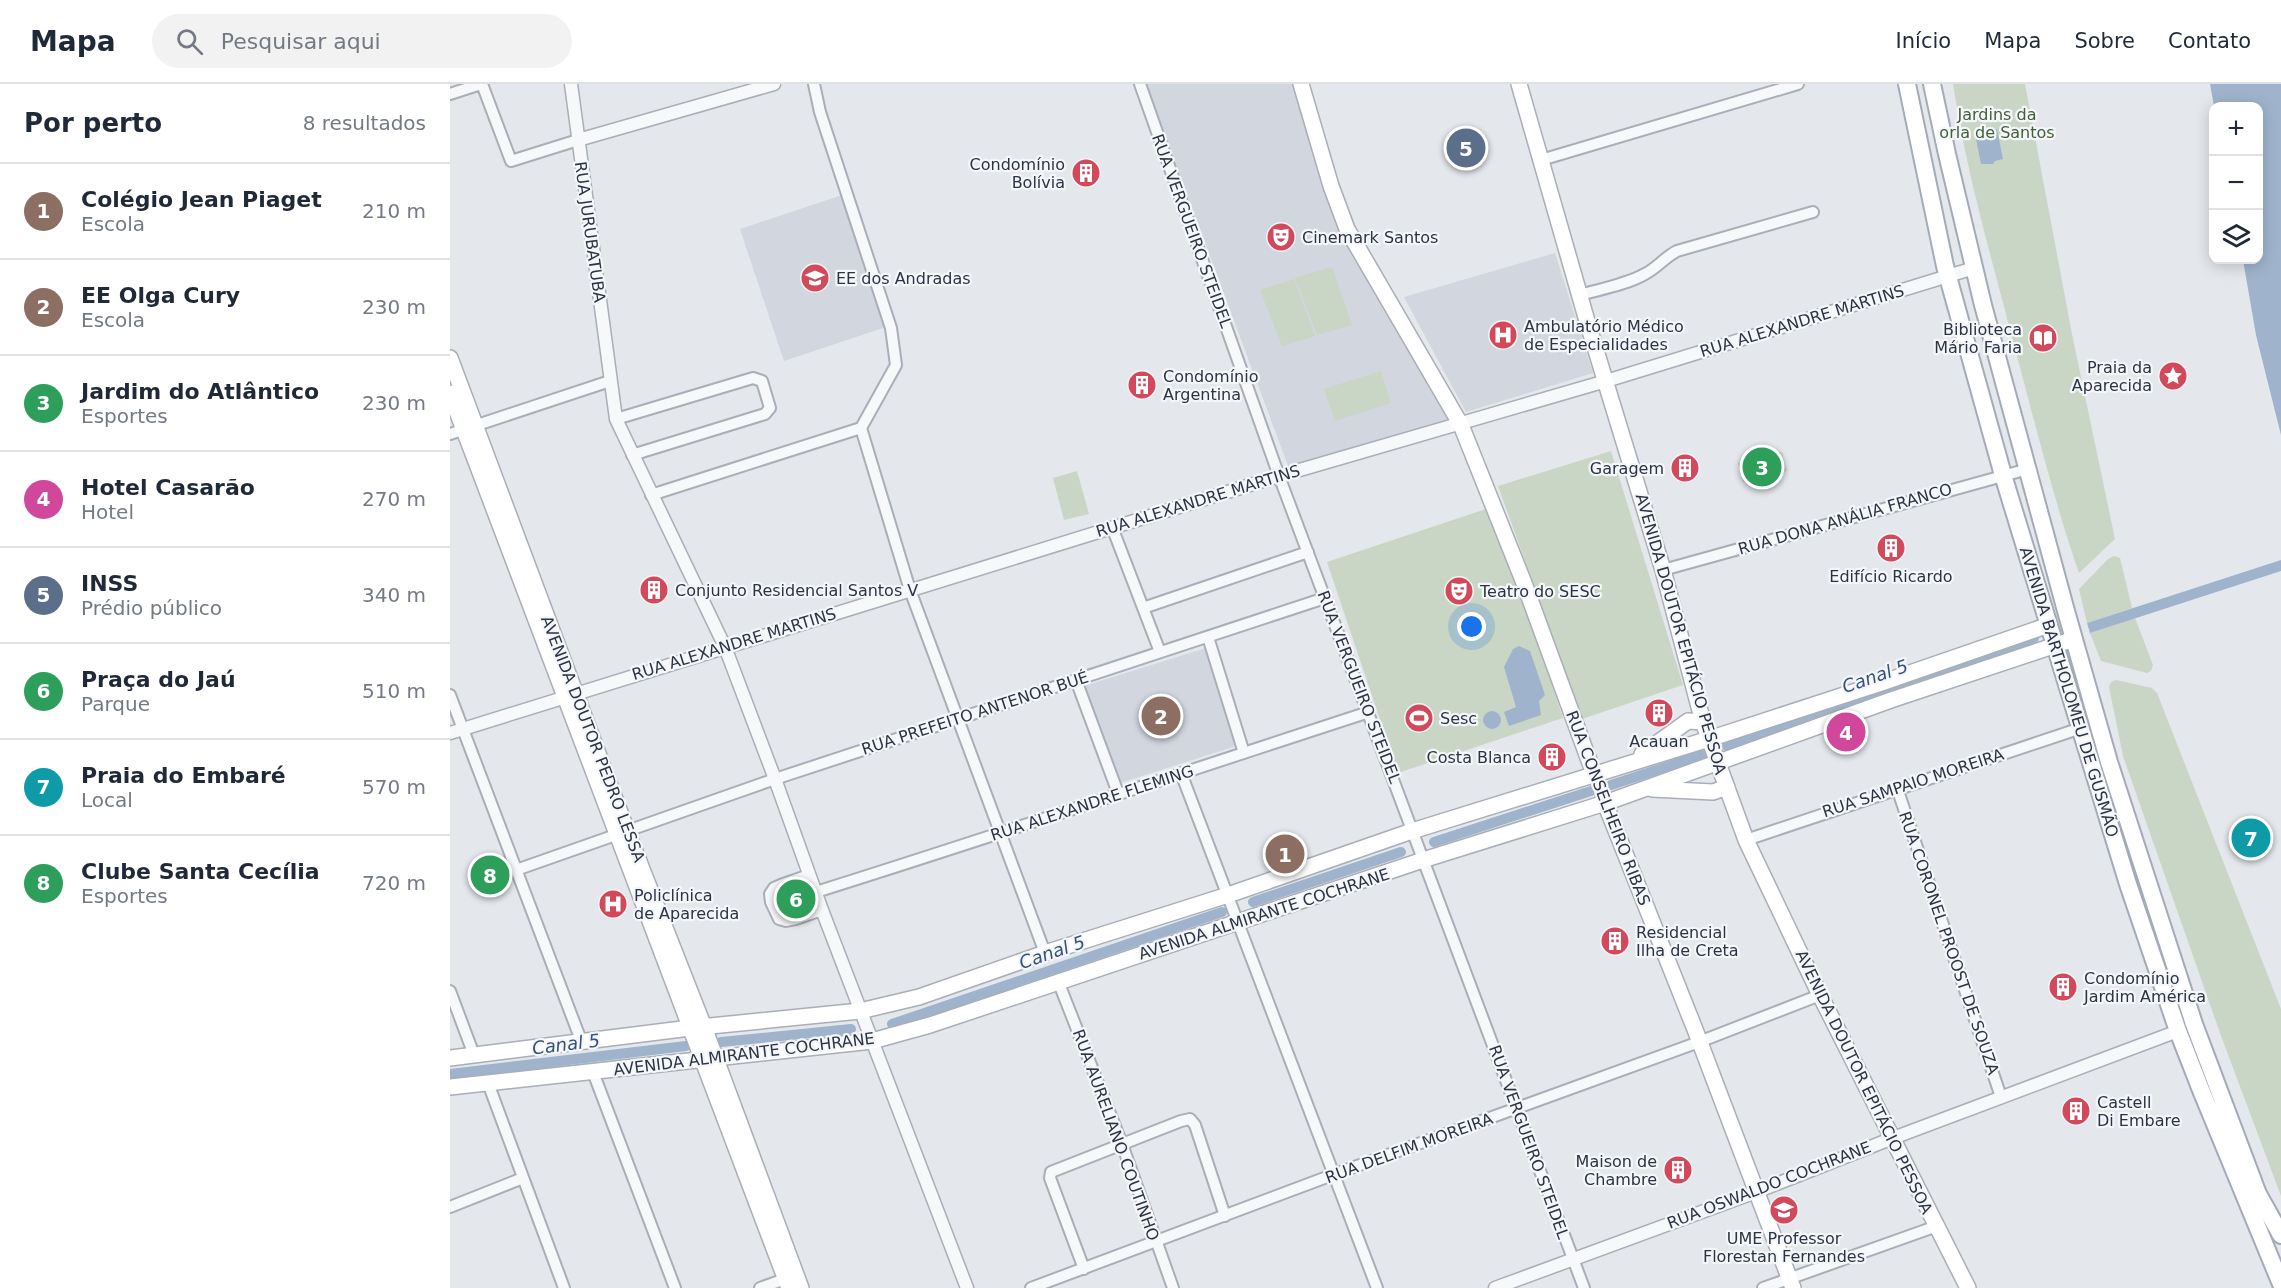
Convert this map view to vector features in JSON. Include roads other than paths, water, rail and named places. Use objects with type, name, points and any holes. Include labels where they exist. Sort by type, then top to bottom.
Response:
[{"type":"main road","name":"RUA CONSELHEIRO RIBAS","points":[[1301,84],[1328,176],[1347,230],[1461,425],[1524,583],[1595,776]]},
{"type":"main road","name":"AVENIDA DOUTOR EPITÁCIO PESSOA","points":[[1519,84],[1663,570],[1703,722],[1746,840],[1820,995],[1968,1288]]},
{"type":"main road","name":"AVENIDA BARTHOLOMEU DE GUSMÃO","points":[[1907,84],[1948,276],[2003,475],[2128,884],[2178,1031],[2281,1284]]},
{"type":"main road","name":"AVENIDA BARTHOLOMEU DE GUSMÃO","points":[[1932,84],[1974,268],[2109,762],[2194,1024],[2258,1194],[2281,1235]]},
{"type":"main road","name":"AVENIDA DOUTOR PEDRO LESSA","points":[[450,358],[463,429]]},
{"type":"main road","name":"AVENIDA DOUTOR PEDRO LESSA","points":[[450,393],[571,695],[621,832],[709,1059],[801,1288]]},
{"type":"main road","name":"AVENIDA ALMIRANTE COCHRANE","points":[[450,1087],[871,1039],[930,1025],[1423,858],[1642,788],[1713,751],[1884,682],[2049,625]]},
{"type":"main road","name":"AVENIDA ALMIRANTE COCHRANE","points":[[450,1058],[697,1028],[861,1014],[919,997],[1045,953],[1229,897],[1413,833],[1595,776],[1632,762],[1713,751],[2074,639]]},
{"type":"main road","points":[[1632,762],[1688,721],[1703,722]]},
{"type":"main road","points":[[1642,788],[1713,792],[1727,787]]},
{"type":"main road","name":"RUA CONSELHEIRO RIBAS","points":[[1604,801],[1791,1283]]},
{"type":"main road","name":"AVENIDA DOUTOR PEDRO LESSA","points":[[709,1059],[787,1283]]},
{"type":"street","points":[[450,94],[482,84],[511,161],[774,84]]},
{"type":"street","name":"RUA JURUBATUBA","points":[[571,84],[616,419],[725,647],[861,1014],[967,1288]]},
{"type":"street","points":[[651,495],[861,428],[896,365],[891,328],[820,112],[814,84]]},
{"type":"street","name":"RUA VERGUEIRO STEIDEL","points":[[1140,84],[1279,476],[1584,1288]]},
{"type":"street","points":[[1541,160],[1798,84]]},
{"type":"street","points":[[1580,295],[1633,280],[1648,273],[1666,257],[1677,251],[1814,212]]},
{"type":"street","name":"RUA ALEXANDRE MARTINS","points":[[450,733],[1279,476],[1461,425],[1974,268]]},
{"type":"street","points":[[616,419],[753,378],[762,381],[770,408],[765,414],[632,454]]},
{"type":"street","points":[[463,429],[610,381]]},
{"type":"street","points":[[861,428],[910,590],[1045,953]]},
{"type":"street","name":"RUA DONA ANÁLIA FRANCO","points":[[1663,570],[2028,469]]},
{"type":"street","points":[[1112,527],[1160,652]]},
{"type":"street","points":[[1143,608],[1308,552]]},
{"type":"street","name":"RUA PREFEITO ANTENOR BUÉ","points":[[516,870],[775,779],[1325,598]]},
{"type":"street","points":[[1208,637],[1244,753]]},
{"type":"street","points":[[1076,680],[1118,793]]},
{"type":"street","points":[[450,695],[582,1043]]},
{"type":"street","name":"RUA ALEXANDRE FLEMING","points":[[816,892],[1000,834],[1368,712]]},
{"type":"street","name":"RUA SAMPAIO MOREIRA","points":[[1746,840],[2081,728]]},
{"type":"street","points":[[1181,773],[1377,1288]]},
{"type":"street","name":"RUA CONSELHEIRO RIBAS","points":[[1595,776],[1604,801]]},
{"type":"street","name":"RUA CORONEL PROOST DE SOUZA","points":[[1897,788],[2001,1097]]},
{"type":"street","points":[[809,875],[774,888],[770,894],[774,910],[779,919],[786,921],[822,910]]},
{"type":"street","name":"RUA AURELIANO COUTINHO","points":[[1058,981],[1122,1144],[1173,1288]]},
{"type":"street","points":[[450,992],[474,1055]]},
{"type":"street","name":"RUA DELFIM MOREIRA","points":[[1031,1288],[1335,1174],[1699,1042],[1820,995]]},
{"type":"street","name":"RUA OSWALDO COCHRANE","points":[[1495,1288],[1756,1192],[2178,1031]]},
{"type":"street","points":[[593,1072],[675,1288]]},
{"type":"street","points":[[488,1083],[564,1288]]},
{"type":"street","points":[[1084,1269],[1050,1178],[1051,1172],[1122,1144],[1190,1119],[1195,1125],[1225,1216]]},
{"type":"street","points":[[450,1207],[523,1179]]},
{"type":"street","points":[[1763,1288],[1791,1283],[1937,1226]]},
{"type":"street","points":[[760,1288],[787,1283]]},
{"type":"water","points":[[2210,84],[2281,84],[2281,435],[2256,335],[2244,264],[2263,264],[2263,102],[2213,102]]},
{"type":"water","points":[[1985,129],[1989,131],[1997,129],[2003,159],[1993,164],[1981,164],[1975,134]]},
{"type":"water","points":[[2281,560],[2281,571],[2090,633],[2087,623]]},
{"type":"water","points":[[1519,646],[1530,651],[1545,695],[1539,701],[1541,715],[1509,726],[1504,712],[1516,707],[1504,667],[1513,649]]},
{"type":"water","points":[[1492,711],[1498,714],[1501,720],[1498,726],[1492,729],[1486,726],[1483,720],[1486,714]]},
{"type":"waterway","name":"Canal 5","points":[[1727,746],[2034,638]]},
{"type":"waterway","name":"Canal 5","points":[[1611,785],[1702,755]]},
{"type":"waterway","name":"Canal 5","points":[[1434,842],[1591,791]]},
{"type":"waterway","name":"Canal 5","points":[[1253,902],[1401,852]]},
{"type":"waterway","name":"Canal 5","points":[[892,1024],[1222,912]]},
{"type":"waterway","name":"Canal 5","points":[[721,1042],[851,1029]]},
{"type":"waterway","name":"Canal 5","points":[[450,1074],[686,1046]]},
{"type":"place","name":"INSS","points":[[1466,148]]},
{"type":"place","name":"Condomínio Bolívia","points":[[1086,173]]},
{"type":"place","name":"Cinemark Santos","points":[[1281,237]]},
{"type":"place","name":"EE dos Andradas","points":[[815,278]]},
{"type":"place","name":"Ambulatório Médico de Especialidades","points":[[1503,335]]},
{"type":"place","name":"Biblioteca Mário Faria","points":[[2043,338]]},
{"type":"place","name":"Praia da Aparecida","points":[[2173,376]]},
{"type":"place","name":"Condomínio Argentina","points":[[1142,385]]},
{"type":"place","name":"Jardim do Atlântico","points":[[1762,467]]},
{"type":"place","name":"Garagem","points":[[1685,468]]},
{"type":"place","name":"Edifício Ricardo","points":[[1891,548]]},
{"type":"place","name":"Conjunto Residencial Santos V","points":[[654,590]]},
{"type":"place","name":"Teatro do SESC","points":[[1459,591]]},
{"type":"place","name":"Acauan","points":[[1659,713]]},
{"type":"place","name":"EE Olga Cury","points":[[1161,716]]},
{"type":"place","name":"Sesc","points":[[1419,718]]},
{"type":"place","name":"Hotel Casarão","points":[[1846,732]]},
{"type":"place","name":"Costa Blanca","points":[[1552,757]]},
{"type":"place","name":"Praia do Embaré","points":[[2251,838]]},
{"type":"place","name":"Colégio Jean Piaget","points":[[1285,854]]},
{"type":"place","name":"Clube Santa Cecília","points":[[490,875]]},
{"type":"place","name":"Praça do Jaú","points":[[796,899]]},
{"type":"place","name":"Policlínica de Aparecida","points":[[613,904]]},
{"type":"place","name":"Residencial Ilha de Creta","points":[[1615,941]]},
{"type":"place","name":"Condomínio Jardim América","points":[[2063,987]]},
{"type":"place","name":"Castell Di Embare","points":[[2076,1111]]},
{"type":"place","name":"Maison de Chambre","points":[[1678,1170]]},
{"type":"place","name":"UME Professor Florestan Fernandes","points":[[1784,1210]]},
{"type":"park label","name":"Jardins da orla de Santos","points":[[1997,123]]}]
